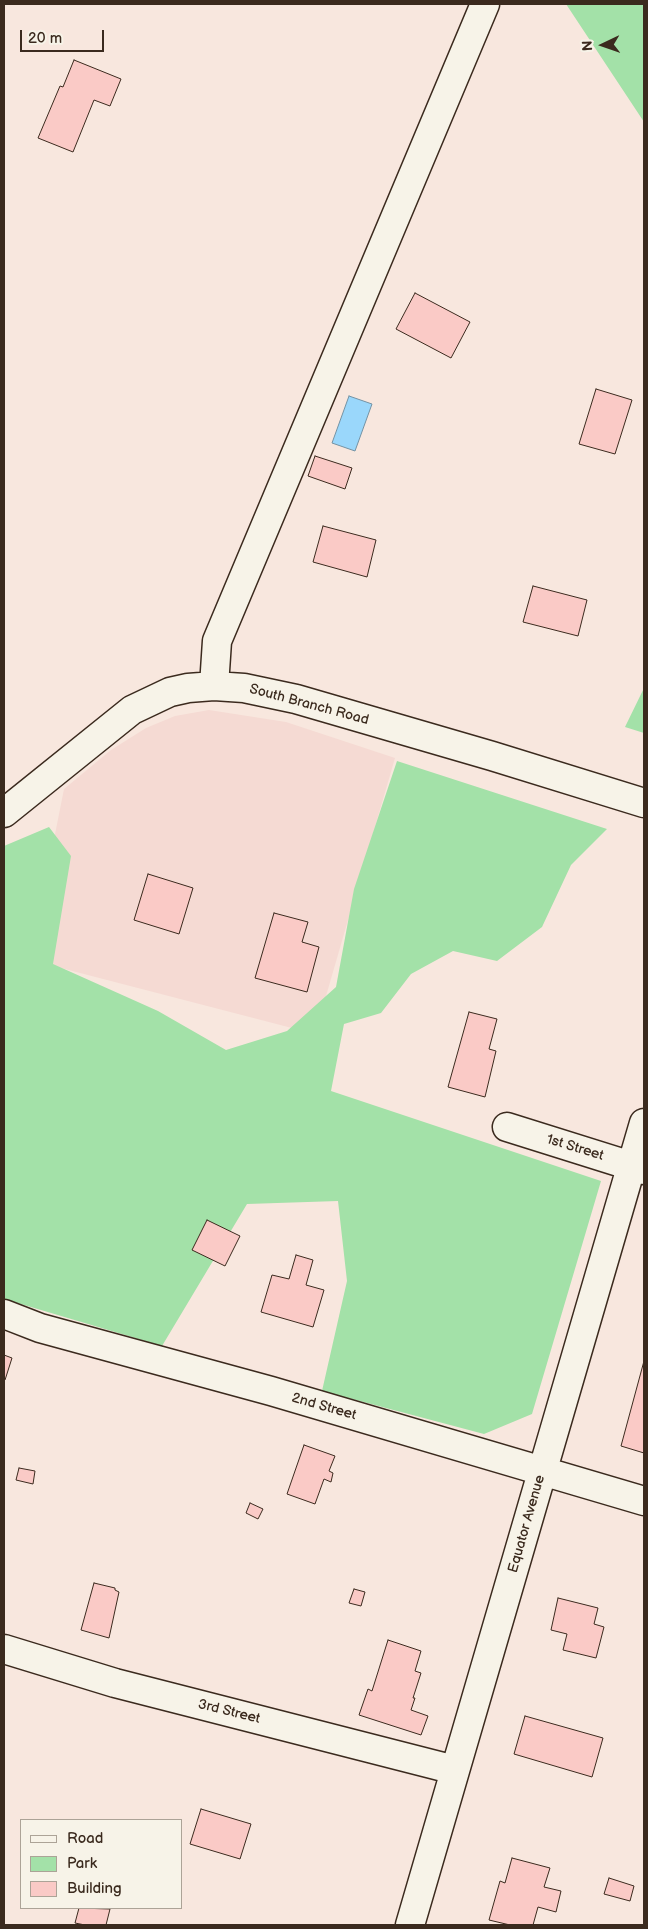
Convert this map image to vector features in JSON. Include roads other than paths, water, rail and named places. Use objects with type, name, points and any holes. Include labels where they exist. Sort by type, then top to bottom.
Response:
[{"type":"street","points":[[214,686],[217,641],[485,4]]},
{"type":"street","name":"South Branch Road","points":[[4,813],[76,753],[138,707],[170,692],[188,688],[214,686],[244,688],[296,700],[644,802]]},
{"type":"street","name":"Equator Avenue","points":[[410,1925],[542,1471],[638,1168],[644,1124]]},
{"type":"street","name":"1st Street","points":[[506,1127],[638,1168]]},
{"type":"street","name":"2nd Street","points":[[4,1314],[40,1328],[272,1391],[644,1501]]},
{"type":"street","name":"3rd Street","points":[[4,1649],[115,1683],[455,1770]]},
{"type":"water","points":[[349,396],[372,404],[355,451],[332,443]]}]
